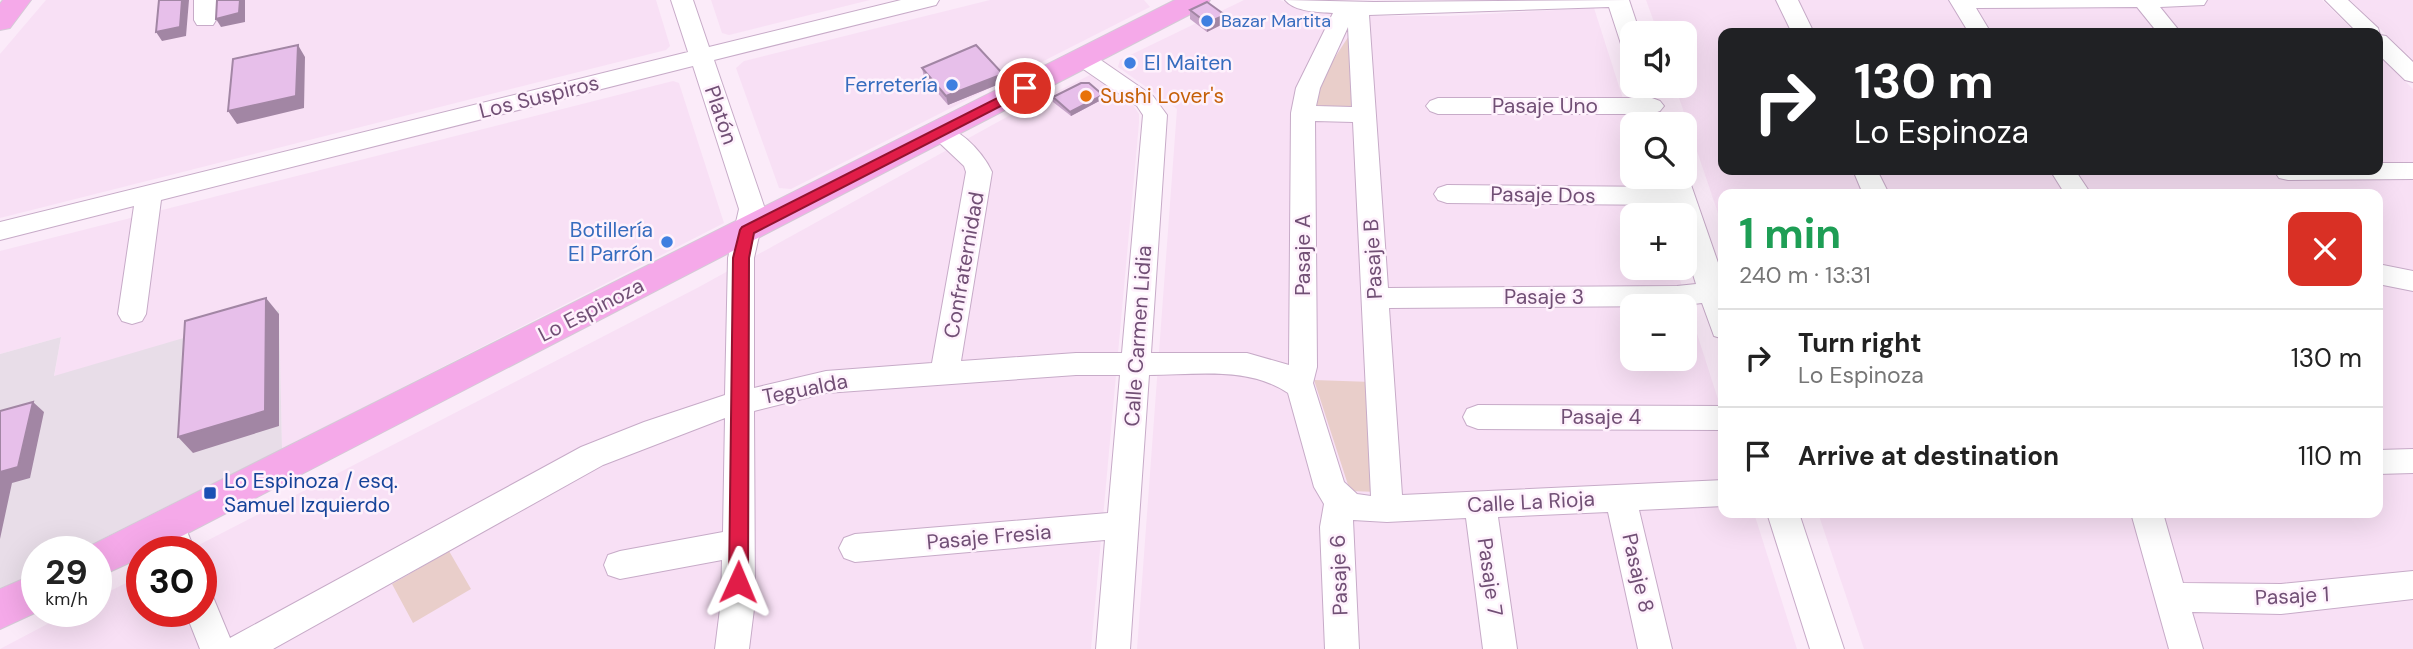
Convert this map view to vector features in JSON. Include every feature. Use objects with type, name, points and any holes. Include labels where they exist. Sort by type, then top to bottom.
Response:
[{"type":"main road","points":[[0,22],[17,0]]},
{"type":"main road","name":"Lo Espinoza","points":[[178,536],[747,230],[1196,0]]},
{"type":"main road","points":[[0,610],[21,599]]},
{"type":"street","name":"Platón","points":[[682,0],[752,209],[741,258],[737,619],[732,649]]},
{"type":"street","name":"Los Suspiros","points":[[0,231],[928,0]]},
{"type":"street","points":[[1296,0],[1313,5],[1352,8],[1618,0],[1625,21]]},
{"type":"street","points":[[1787,0],[1801,28]]},
{"type":"street","points":[[1961,1],[2196,0]]},
{"type":"street","points":[[2336,0],[2365,28]]},
{"type":"street","points":[[1961,1],[1977,28]]},
{"type":"street","points":[[2143,1],[2166,28]]},
{"type":"street","name":"Pasaje A","points":[[1298,384],[1303,368],[1303,113],[1308,88],[1352,8]]},
{"type":"street","name":"Pasaje B","points":[[1352,8],[1365,115],[1387,509]]},
{"type":"street","points":[[2383,46],[2413,75]]},
{"type":"street","name":"Calle Carmen Lidia","points":[[1083,59],[1146,101],[1155,115],[1113,649]]},
{"type":"street","name":"Pasaje Uno","points":[[1438,106],[1651,105]]},
{"type":"street","points":[[1303,113],[1365,115]]},
{"type":"street","name":"Confraternidad","points":[[940,132],[975,162],[979,172],[945,372]]},
{"type":"street","points":[[2383,171],[2413,171]]},
{"type":"street","points":[[2289,175],[2302,189]]},
{"type":"street","name":"Pasaje Dos","points":[[1447,194],[1620,188]]},
{"type":"street","points":[[1679,189],[1718,291]]},
{"type":"street","points":[[132,314],[149,194]]},
{"type":"street","points":[[2383,275],[2413,281]]},
{"type":"street","name":"Pasaje 3","points":[[1376,298],[1677,296],[1718,291]]},
{"type":"street","name":"Tegualda","points":[[241,649],[582,462],[654,430],[740,403],[826,382],[945,372],[1136,362],[1247,364],[1277,372],[1298,384]]},
{"type":"street","points":[[1298,384],[1307,399],[1330,487],[1340,502]]},
{"type":"street","name":"Pasaje 4","points":[[1478,417],[1718,418]]},
{"type":"street","points":[[2383,462],[2413,461]]},
{"type":"street","name":"Calle La Rioja","points":[[1340,502],[1349,508],[1387,509],[1718,492]]},
{"type":"street","name":"Pasaje 8","points":[[1620,497],[1655,649]]},
{"type":"street","name":"Pasaje 6","points":[[1340,502],[1336,527],[1342,649]]},
{"type":"street","name":"Pasaje 7","points":[[1480,505],[1500,649]]},
{"type":"street","points":[[1785,518],[1826,649]]},
{"type":"street","points":[[2148,518],[2186,649]]},
{"type":"street","name":"Pasaje Fresia","points":[[855,548],[1123,525]]},
{"type":"street","points":[[620,565],[738,543]]},
{"type":"street","name":"Pasaje 1","points":[[2171,597],[2281,599],[2413,585]]},
{"type":"street","points":[[208,627],[217,649]]},
{"type":"shaded area","points":[[46,0],[656,0],[670,46],[666,50],[0,218],[0,54]]},
{"type":"shaded area","points":[[711,0],[870,0],[729,35],[722,33]]},
{"type":"shaded area","points":[[990,0],[1144,0],[1150,7],[791,189],[779,188],[736,68],[744,61]]},
{"type":"shaded area","points":[[1244,0],[1280,0],[1305,11],[1378,16],[1449,16],[1594,8],[1620,89],[1620,98],[1623,98],[1627,112],[1620,112],[1620,189],[1652,189],[1656,203],[1620,203],[1620,280],[1680,280],[1684,294],[1620,294],[1620,371],[1697,371],[1697,334],[1718,399],[1718,518],[1756,518],[1797,649],[1137,649],[1177,109],[1118,67],[1120,60]]},
{"type":"shaded area","points":[[1646,0],[2322,0],[2351,28],[1718,28],[1718,175],[2383,175],[2383,60],[2413,89],[2413,649],[1864,649],[1820,518],[2383,518],[2383,189],[1718,189],[1718,213],[1697,151],[1697,112],[1684,112],[1679,98],[1697,98],[1697,21],[1654,21]]},
{"type":"shaded area","points":[[2350,0],[2413,0],[2413,60],[2383,31],[2383,28],[2379,28]]},
{"type":"shaded area","points":[[1356,25],[1359,111],[1312,108],[1313,91]]},
{"type":"shaded area","points":[[1090,75],[1133,105],[1139,114],[1091,649],[0,649],[42,627],[112,627],[112,590],[126,583],[126,627],[217,627],[216,536],[699,287],[1014,113]]},
{"type":"shaded area","points":[[673,81],[679,83],[724,223],[282,449],[279,311],[54,377],[61,337],[0,354],[0,251]]},
{"type":"shaded area","points":[[279,310],[282,449],[108,536],[21,536],[21,580],[0,590],[0,354],[61,337],[54,376]]},
{"type":"shaded area","points":[[1314,380],[1372,382],[1378,492],[1350,491]]},
{"type":"shaded area","points":[[449,551],[471,589],[413,623],[392,584]]},
{"type":"building","points":[[159,0],[182,0],[180,27],[156,32]]},
{"type":"building","points":[[217,0],[240,0],[239,13],[216,19]]},
{"type":"building","points":[[1207,2],[1225,15],[1207,23],[1190,10]]},
{"type":"building","points":[[298,45],[296,96],[228,111],[233,59]]},
{"type":"building","points":[[976,45],[1003,74],[946,96],[922,68]]},
{"type":"building","points":[[1081,83],[1089,83],[1103,95],[1070,112],[1053,97]]},
{"type":"building","points":[[266,298],[265,411],[178,437],[185,321]]},
{"type":"building","points":[[33,402],[18,467],[0,472],[0,411]]},
{"type":"place","name":"Bazar Martita","points":[[1207,21]]},
{"type":"place","name":"El Maiten","points":[[1130,63]]},
{"type":"place","name":"Ferretería","points":[[952,85]]},
{"type":"place","name":"Sushi Lover's","points":[[1086,96]]},
{"type":"place","name":"Botillería El Parrón","points":[[667,242]]},
{"type":"place","name":"Lo Espinoza / esq. Samuel Izquierdo","points":[[210,493]]},
{"type":"route","points":[[738,582],[741,258],[747,230],[1025,88]]}]
